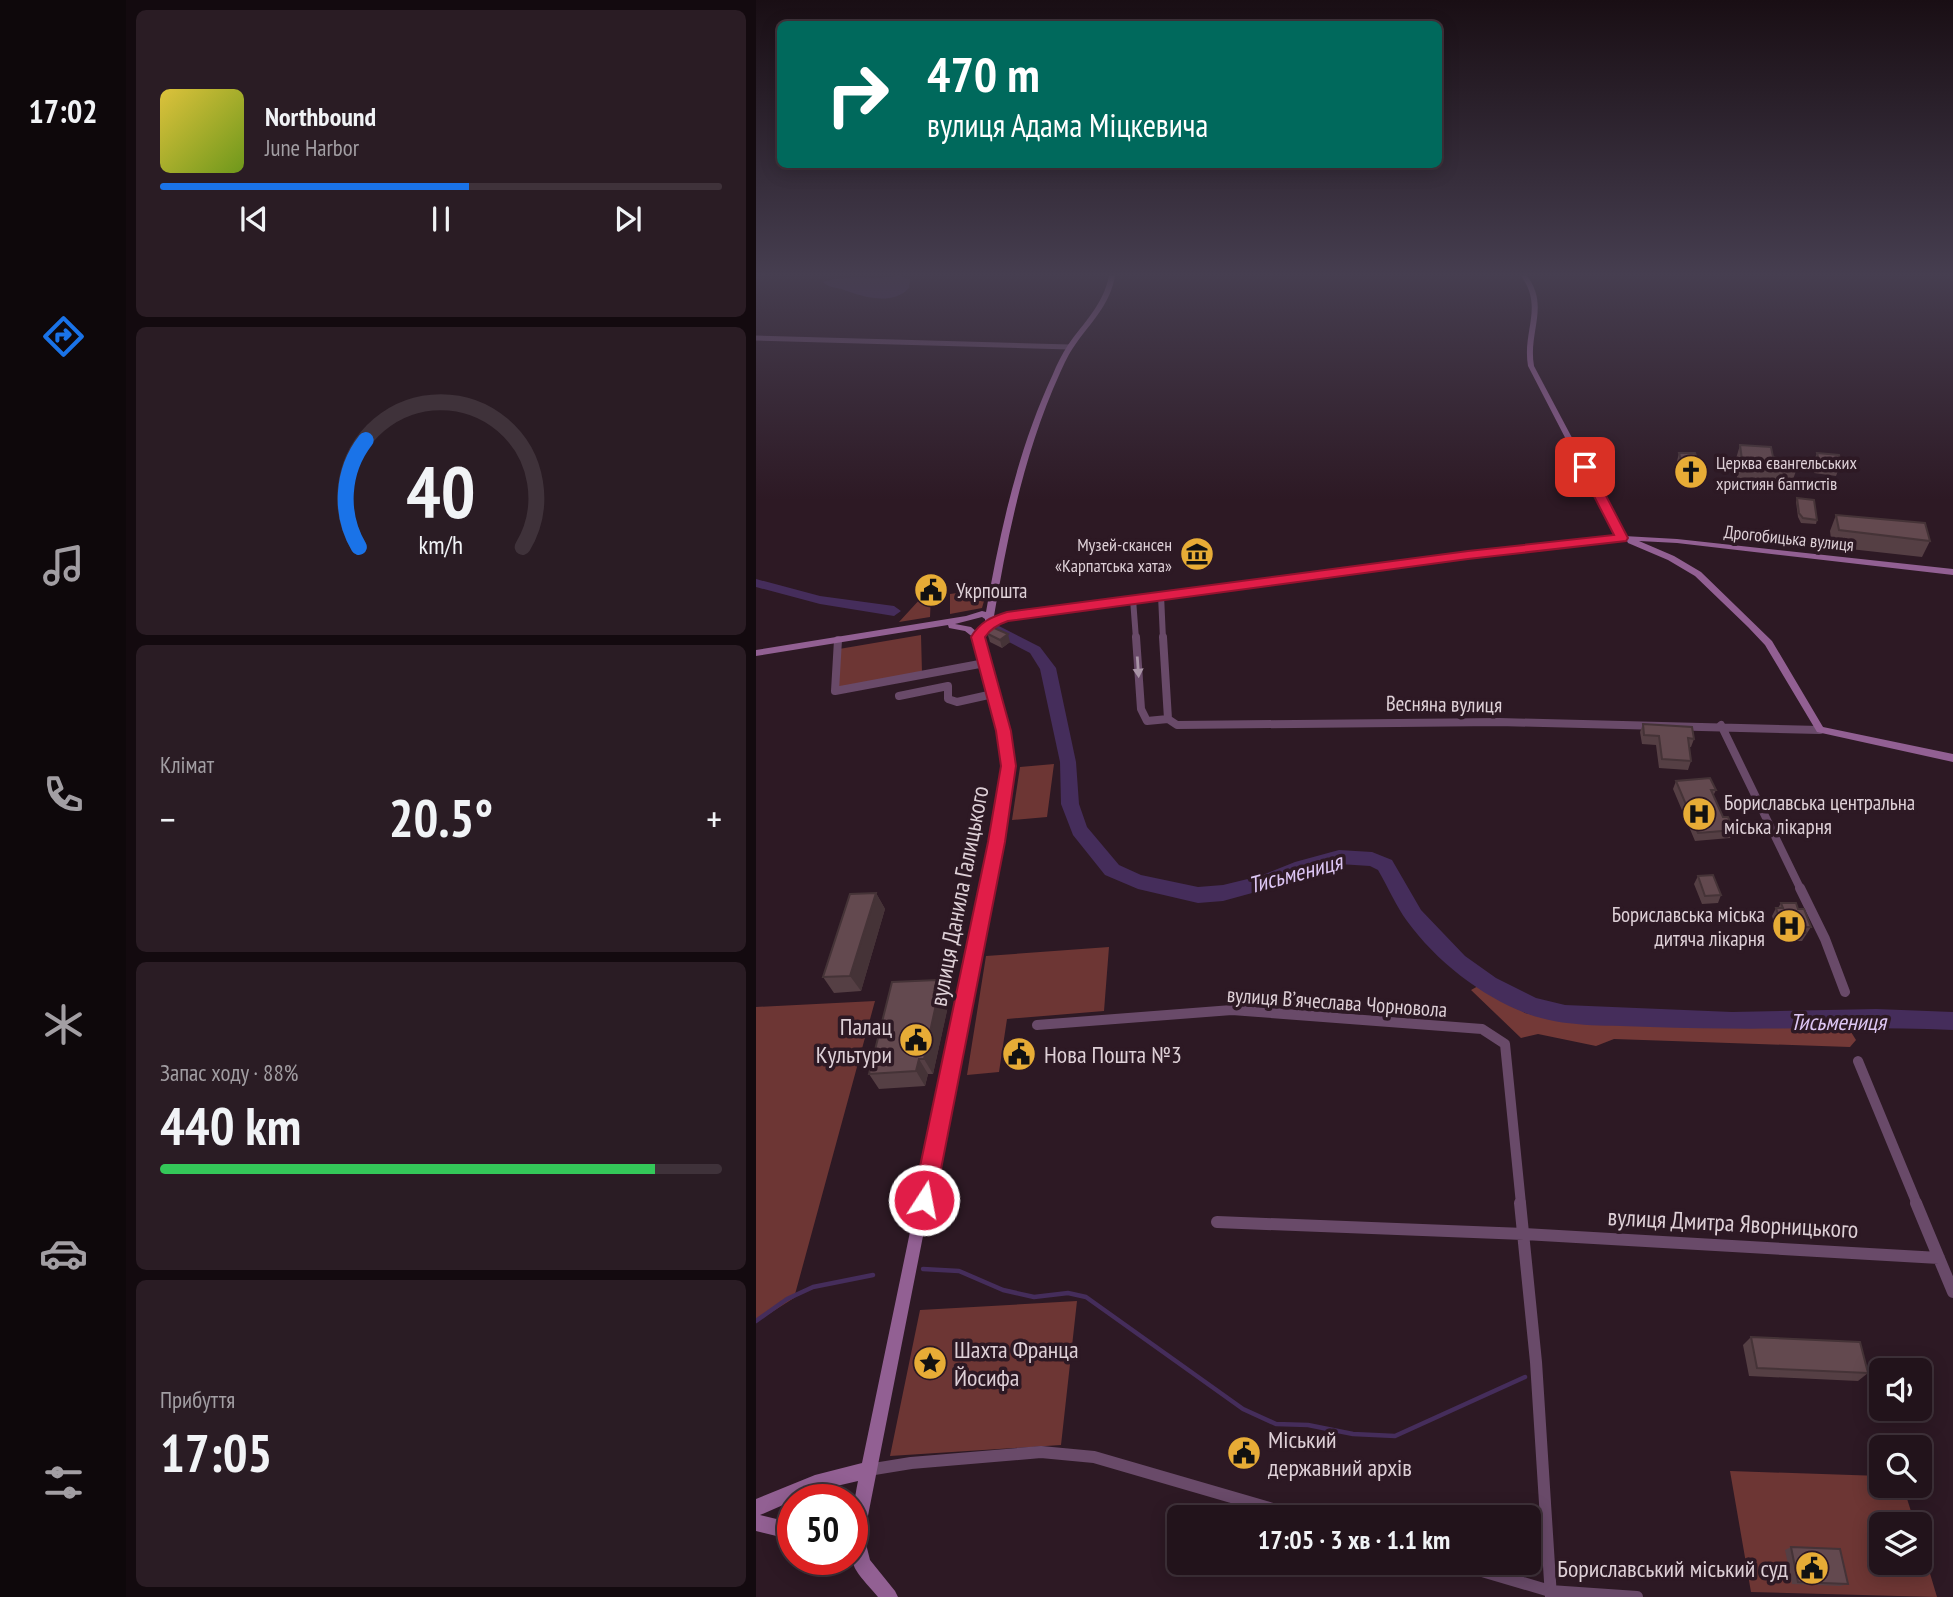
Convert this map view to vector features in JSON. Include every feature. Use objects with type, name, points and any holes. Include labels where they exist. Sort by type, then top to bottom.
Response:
[{"type":"main road","points":[[982,624],[991,605],[1004,534],[1021,467],[1068,351]]},
{"type":"main road","points":[[1529,351],[1531,366],[1621,538],[1671,558],[1698,575],[1769,643],[1820,730],[1953,758]]},
{"type":"main road","name":"Дрогобицька вулиця","points":[[756,653],[924,626],[982,624],[1133,599],[1621,538],[1677,541],[1953,572]]},
{"type":"main road","points":[[1671,558],[1671,551],[1677,541]]},
{"type":"main road","points":[[982,624],[979,614],[991,605]]},
{"type":"main road","name":"вулиця Данила Галицького","points":[[865,1484],[1004,799],[1008,755],[985,663],[982,624]]},
{"type":"main road","points":[[756,1508],[815,1483],[868,1470]]},
{"type":"main road","points":[[756,1522],[777,1528]]},
{"type":"main road","points":[[868,1571],[889,1597]]},
{"type":"street","points":[[1161,596],[1168,719]]},
{"type":"street","name":"Весняна вулиця","points":[[1133,599],[1140,709],[1147,721],[1168,719],[1177,725],[1410,720],[1721,725],[1820,730]]},
{"type":"street","points":[[838,640],[835,691],[985,663]]},
{"type":"street","points":[[900,696],[948,686],[948,699],[957,702],[993,694]]},
{"type":"street","points":[[1721,725],[1825,939],[1845,992]]},
{"type":"street","name":"вулиця Вʼячеслава Чорновола","points":[[1037,1025],[1232,1010],[1482,1029],[1505,1044],[1524,1234]]},
{"type":"street","points":[[1858,1061],[1953,1292]]},
{"type":"street","name":"вулиця Дмитра Яворницького","points":[[1217,1222],[1524,1234],[1939,1258]]},
{"type":"street","points":[[1524,1234],[1536,1362],[1550,1594]]},
{"type":"street","points":[[868,1470],[911,1463],[1041,1452],[1094,1457],[1259,1505]]},
{"type":"street","points":[[1492,1575],[1550,1594],[1637,1597]]},
{"type":"shaded area","points":[[980,590],[986,594],[982,608],[950,614],[950,594]]},
{"type":"shaded area","points":[[931,596],[930,617],[899,622],[921,598]]},
{"type":"shaded area","points":[[921,635],[922,673],[838,688],[839,649]]},
{"type":"shaded area","points":[[1054,764],[1047,817],[1012,820],[1020,767]]},
{"type":"shaded area","points":[[1109,947],[1104,1011],[1007,1019],[999,1072],[967,1075],[986,956]]},
{"type":"shaded area","points":[[1480,985],[1525,1013],[1564,1022],[1733,1028],[1846,1024],[1856,1040],[1850,1047],[1614,1039],[1596,1046],[1538,1034],[1521,1038],[1471,990]]},
{"type":"shaded area","points":[[875,1001],[794,1298],[756,1322],[756,1007]]},
{"type":"shaded area","points":[[1077,1301],[1061,1445],[890,1456],[920,1310]]},
{"type":"shaded area","points":[[1730,1471],[1869,1476],[1869,1498],[1907,1498],[1911,1512],[1869,1512],[1869,1575],[1930,1575],[1937,1597],[1751,1592]]},
{"type":"building","points":[[1740,445],[1771,447],[1773,457],[1795,462],[1796,471],[1743,467]]},
{"type":"building","points":[[1679,453],[1695,453],[1700,467],[1683,467]]},
{"type":"building","points":[[1817,453],[1839,455],[1841,463],[1819,461]]},
{"type":"building","points":[[1797,498],[1814,500],[1817,520],[1803,518],[1799,513]]},
{"type":"building","points":[[1836,515],[1925,523],[1930,541],[1839,530]]},
{"type":"building","points":[[992,627],[1008,634],[1000,640],[988,634],[986,629]]},
{"type":"building","points":[[1643,724],[1692,727],[1694,739],[1688,738],[1691,761],[1662,759],[1659,736],[1644,735]]},
{"type":"building","points":[[1710,778],[1716,790],[1711,790],[1723,817],[1728,817],[1734,830],[1698,833],[1676,781]]},
{"type":"building","points":[[1713,875],[1721,895],[1705,896],[1698,876]]},
{"type":"building","points":[[876,893],[850,976],[823,977],[850,894]]},
{"type":"building","points":[[1781,903],[1796,903],[1798,909],[1804,909],[1811,927],[1804,927],[1806,933],[1791,933],[1789,927],[1782,927],[1776,908],[1783,908]]},
{"type":"building","points":[[937,980],[934,991],[939,991],[924,1059],[919,1059],[916,1071],[869,1074],[892,982]]},
{"type":"building","points":[[1751,1337],[1860,1342],[1868,1373],[1757,1368]]},
{"type":"building","name":"Бориславський міський суд","points":[[1791,1547],[1840,1549],[1848,1584],[1798,1582]]},
{"type":"waterway","name":"Тисьмениця","points":[[756,583],[820,600],[894,611]]},
{"type":"waterway","name":"Тисьмениця","points":[[997,630],[1035,650],[1048,668],[1068,762],[1070,804],[1079,830],[1112,870],[1138,882],[1198,895],[1223,893],[1263,883],[1302,867],[1339,857],[1372,859],[1385,865],[1414,916],[1458,962],[1489,984],[1532,1006],[1565,1014],[1732,1021],[1876,1018],[1953,1021]]},
{"type":"waterway","points":[[923,1269],[959,1271],[1003,1290],[1034,1297],[1068,1293],[1086,1297],[1243,1409],[1276,1424],[1308,1425],[1353,1434],[1395,1436],[1525,1377]]},
{"type":"waterway","points":[[756,1321],[787,1299],[813,1287],[873,1275]]},
{"type":"place","name":"Церква євангельських християн баптистів","points":[[1691,472]]},
{"type":"place","name":"Музей-скансен «Карпатська хата»","points":[[1197,554]]},
{"type":"place","name":"Укрпошта","points":[[931,590]]},
{"type":"place","name":"Бориславська центральна міська лікарня","points":[[1699,814]]},
{"type":"place","name":"Бориславська міська дитяча лікарня","points":[[1789,926]]},
{"type":"place","name":"Палац Культури","points":[[916,1040]]},
{"type":"place","name":"Нова Пошта №3","points":[[1019,1054]]},
{"type":"place","name":"Шахта Франца Йосифа","points":[[930,1363]]},
{"type":"place","name":"Міський державний архів","points":[[1244,1453]]},
{"type":"place","name":"Бориславський міський суд","points":[[1812,1568]]},
{"type":"route","points":[[924,1200],[1009,766],[1003,731],[978,637],[986,626],[999,618],[1199,590],[1621,538],[1585,467]]}]
